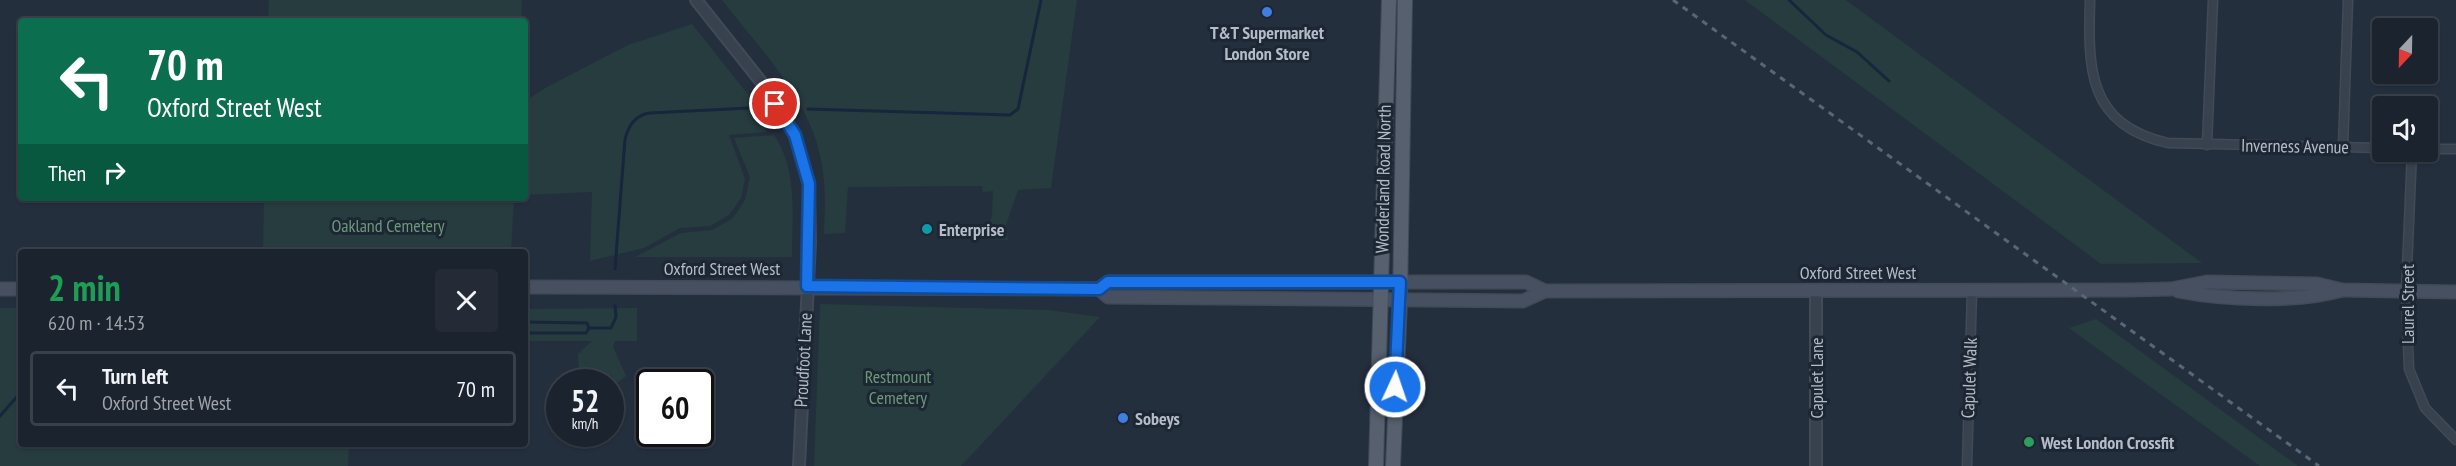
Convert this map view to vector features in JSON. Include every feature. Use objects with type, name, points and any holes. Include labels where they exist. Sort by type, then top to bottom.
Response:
[{"type":"main road","name":"Wonderland Road North","points":[[1376,466],[1389,0]]},
{"type":"main road","name":"Wonderland Road North","points":[[1393,466],[1400,300],[1405,0]]},
{"type":"main road","name":"Oxford Street West","points":[[528,287],[807,286],[1099,289],[1108,282],[1526,282],[1545,291]]},
{"type":"main road","name":"Oxford Street West","points":[[1099,289],[1108,297],[1523,301],[1545,291],[2171,290],[2207,282],[2317,284],[2342,290],[2456,292]]},
{"type":"main road","points":[[0,289],[18,289]]},
{"type":"street","name":"Proudfoot Lane","points":[[696,0],[766,88],[795,135],[809,184],[799,466]]},
{"type":"street","name":"Inverness Avenue","points":[[2090,0],[2088,49],[2091,75],[2099,95],[2113,115],[2129,128],[2151,139],[2207,145],[2372,148]]},
{"type":"street","points":[[2207,145],[2213,0]]},
{"type":"street","points":[[2343,147],[2348,0]]},
{"type":"street","points":[[2438,149],[2456,149]]},
{"type":"street","name":"Laurel Street","points":[[2412,162],[2406,292],[2407,358],[2412,381],[2431,417],[2456,440]]},
{"type":"street","name":"Capulet Walk","points":[[1967,466],[1972,290]]},
{"type":"street","name":"Capulet Lane","points":[[1816,291],[1816,466]]},
{"type":"green space","points":[[269,0],[522,0],[521,18],[268,18]]},
{"type":"green space","points":[[722,0],[1077,0],[1051,188],[1018,190],[1006,225],[1008,240],[986,239],[992,215],[993,191],[983,192],[982,186],[848,187],[845,233],[824,234],[825,200],[822,165],[808,119],[768,57]]},
{"type":"green space","points":[[1745,0],[1846,0],[2202,263],[2101,264]]},
{"type":"green space","points":[[692,24],[754,102],[767,132],[729,135],[745,179],[741,198],[729,215],[710,226],[680,228],[644,248],[590,261],[592,192],[528,195],[528,99],[628,45]]},
{"type":"green space","points":[[774,135],[782,149],[790,178],[793,210],[792,257],[635,257],[681,233],[712,230],[733,218],[745,200],[750,177],[734,138]]},
{"type":"green space","name":"Oakland Cemetery","points":[[264,201],[514,201],[511,249],[263,249]]},
{"type":"green space","name":"Restmount Cemetery","points":[[820,304],[1049,310],[1100,317],[961,466],[814,466]]},
{"type":"green space","points":[[0,308],[18,308],[18,447],[349,447],[348,466],[0,466]]},
{"type":"green space","points":[[637,308],[637,341],[615,341],[613,347],[623,369],[579,369],[578,354],[592,341],[528,341],[528,309]]},
{"type":"green space","points":[[2096,319],[2298,466],[2260,466],[2069,328]]},
{"type":"waterway","points":[[808,109],[1010,115],[1018,109],[1041,0]]},
{"type":"waterway","points":[[1789,0],[1826,35],[1857,52],[1889,81]]},
{"type":"waterway","points":[[615,269],[625,139],[633,122],[640,116],[650,113],[749,108]]},
{"type":"waterway","points":[[528,322],[587,323],[589,328],[611,328],[616,317],[615,306]]},
{"type":"waterway","points":[[528,333],[586,333],[589,328]]},
{"type":"waterway","points":[[0,416],[18,395]]},
{"type":"railway","points":[[1673,0],[2319,466]]},
{"type":"place","name":"T&T Supermarket London Store","points":[[1267,12]]},
{"type":"place","name":"Enterprise","points":[[927,229]]},
{"type":"place","name":"Sobeys","points":[[1123,418]]},
{"type":"place","name":"West London Crossfit","points":[[2029,442]]},
{"type":"route","points":[[775,104],[795,135],[809,184],[810,243],[807,286],[1099,289],[1108,282],[1400,282],[1395,387]]}]
